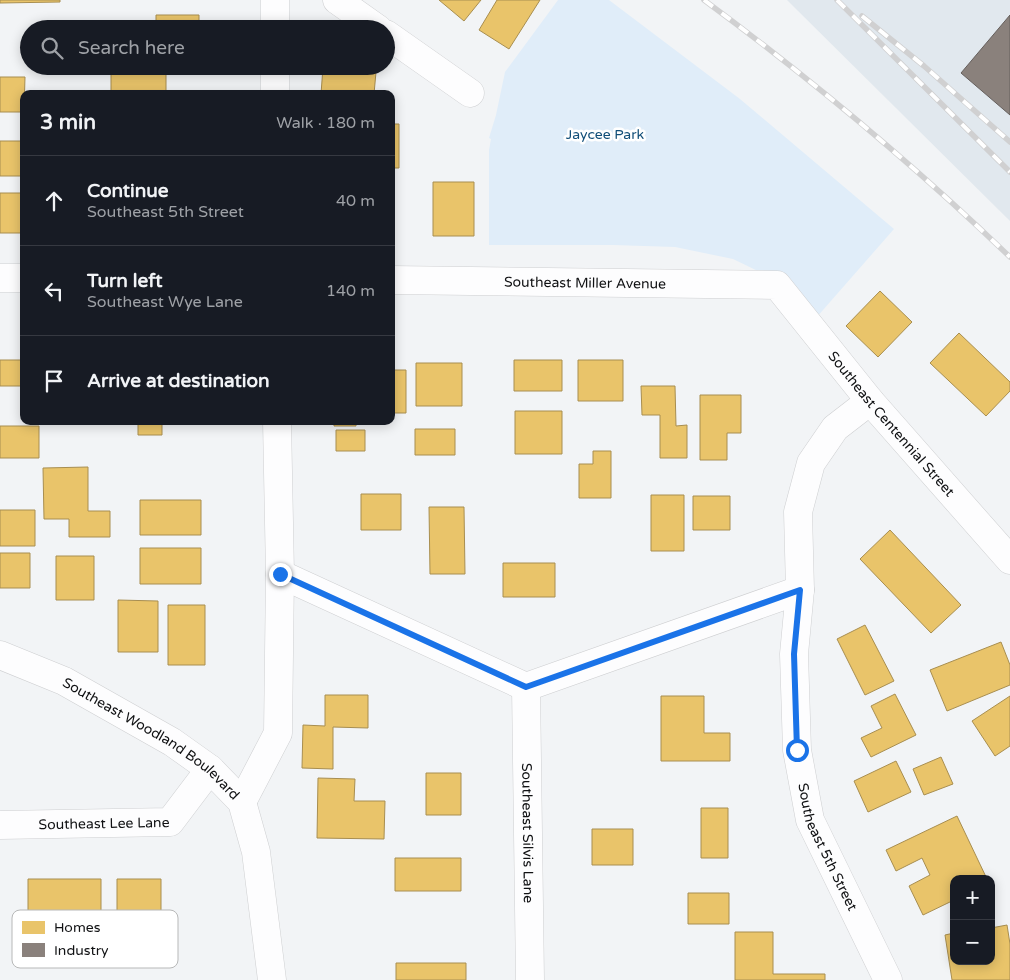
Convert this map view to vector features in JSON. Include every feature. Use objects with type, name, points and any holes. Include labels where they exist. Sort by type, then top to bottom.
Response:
[{"type":"street","points":[[275,0],[275,20]]},
{"type":"street","points":[[337,0],[365,20]]},
{"type":"street","points":[[395,40],[470,93]]},
{"type":"street","points":[[275,75],[275,90]]},
{"type":"street","points":[[0,278],[20,278]]},
{"type":"street","name":"Southeast Miller Avenue","points":[[395,280],[777,285]]},
{"type":"street","name":"Southeast Centennial Street","points":[[777,285],[870,401],[1010,560]]},
{"type":"street","name":"Southeast 5th Street","points":[[870,401],[835,428],[811,463],[798,512],[800,590],[794,654],[797,750],[810,820],[888,980]]},
{"type":"street","points":[[242,802],[278,732],[280,574],[277,425]]},
{"type":"street","points":[[280,574],[526,687],[800,590]]},
{"type":"street","name":"Southeast Woodland Boulevard","points":[[0,655],[64,681],[172,742],[210,769],[242,802],[256,852],[272,980]]},
{"type":"street","name":"Southeast Silvis Lane","points":[[526,687],[530,980]]},
{"type":"street","name":"Southeast Lee Lane","points":[[0,825],[170,822],[210,769]]},
{"type":"shaded area","points":[[787,0],[1010,0],[1010,221]]},
{"type":"green space","name":"Jaycee Park","points":[[558,0],[609,0],[740,99],[894,229],[816,318],[762,273],[733,259],[675,247],[489,245],[489,150],[491,139],[489,138],[505,72]]},
{"type":"building: Homes","points":[[0,0],[60,0],[60,2],[0,3]]},
{"type":"building: Homes","points":[[439,0],[481,0],[464,21]]},
{"type":"building: Homes","points":[[497,0],[540,0],[509,49],[479,30]]},
{"type":"building: Homes","points":[[156,15],[199,15],[199,20],[156,20]]},
{"type":"building: Homes","points":[[111,75],[166,75],[166,90],[111,90]]},
{"type":"building: Homes","points":[[322,75],[376,75],[374,90],[321,90]]},
{"type":"building: Homes","points":[[0,77],[25,77],[25,90],[20,90],[20,112],[0,112]]},
{"type":"building: Homes","points":[[395,124],[399,124],[399,168],[395,168]]},
{"type":"building: Homes","points":[[0,141],[20,141],[20,176],[0,176]]},
{"type":"building: Homes","points":[[433,182],[474,182],[474,236],[433,236]]},
{"type":"building: Homes","points":[[0,193],[20,193],[20,233],[0,233]]},
{"type":"building: Homes","points":[[880,291],[912,322],[878,357],[846,326]]},
{"type":"building: Homes","points":[[959,333],[1010,382],[1010,391],[986,416],[930,363]]},
{"type":"building: Homes","points":[[0,360],[20,360],[20,386],[0,386]]},
{"type":"building: Homes","points":[[514,360],[562,360],[562,391],[514,391]]},
{"type":"building: Homes","points":[[578,360],[623,360],[623,401],[578,401]]},
{"type":"building: Homes","points":[[416,363],[462,363],[462,406],[416,406]]},
{"type":"building: Homes","points":[[395,370],[406,370],[406,413],[395,413]]},
{"type":"building: Homes","points":[[641,386],[675,386],[676,426],[687,425],[687,458],[660,458],[660,415],[642,415]]},
{"type":"building: Homes","points":[[700,395],[741,395],[741,433],[727,433],[727,460],[700,460]]},
{"type":"building: Homes","points":[[515,411],[562,411],[562,454],[515,454]]},
{"type":"building: Homes","points":[[138,425],[162,425],[162,435],[138,435]]},
{"type":"building: Homes","points":[[334,425],[356,425],[356,426]]},
{"type":"building: Homes","points":[[0,426],[39,426],[39,458],[0,458]]},
{"type":"building: Homes","points":[[415,429],[455,429],[455,455],[415,455]]},
{"type":"building: Homes","points":[[336,430],[365,430],[365,451],[336,451]]},
{"type":"building: Homes","points":[[593,451],[611,451],[611,498],[579,498],[579,464],[593,464]]},
{"type":"building: Homes","points":[[88,467],[88,511],[110,511],[110,537],[69,537],[69,519],[44,519],[43,468]]},
{"type":"building: Homes","points":[[361,494],[401,494],[401,530],[361,530]]},
{"type":"building: Homes","points":[[651,495],[684,495],[684,551],[651,551]]},
{"type":"building: Homes","points":[[693,496],[730,496],[730,530],[693,530]]},
{"type":"building: Homes","points":[[140,500],[201,500],[201,535],[140,535]]},
{"type":"building: Homes","points":[[429,507],[464,507],[465,574],[430,574]]},
{"type":"building: Homes","points":[[0,510],[35,510],[35,546],[0,546]]},
{"type":"building: Homes","points":[[890,530],[961,605],[931,633],[860,559]]},
{"type":"building: Homes","points":[[140,548],[201,548],[201,584],[140,584]]},
{"type":"building: Homes","points":[[0,553],[30,553],[30,588],[0,588]]},
{"type":"building: Homes","points":[[56,556],[94,556],[94,600],[56,600]]},
{"type":"building: Homes","points":[[503,563],[555,563],[555,597],[503,597]]},
{"type":"building: Homes","points":[[118,600],[158,601],[158,652],[118,652]]},
{"type":"building: Homes","points":[[168,605],[205,605],[205,665],[168,665]]},
{"type":"building: Homes","points":[[865,625],[894,681],[865,695],[837,639]]},
{"type":"building: Homes","points":[[1001,642],[1010,665],[1010,685],[947,711],[930,670]]},
{"type":"building: Homes","points":[[895,694],[916,735],[871,757],[861,738],[882,728],[871,706]]},
{"type":"building: Homes","points":[[325,695],[368,695],[368,728],[333,727],[333,769],[302,768],[303,725],[325,726]]},
{"type":"building: Homes","points":[[661,696],[704,696],[704,733],[730,733],[730,761],[661,761]]},
{"type":"building: Homes","points":[[1010,696],[1010,746],[995,756],[972,721]]},
{"type":"building: Homes","points":[[941,757],[953,784],[924,795],[913,769]]},
{"type":"building: Homes","points":[[896,761],[911,792],[868,812],[854,781]]},
{"type":"building: Homes","points":[[426,773],[461,773],[461,815],[426,815]]},
{"type":"building: Homes","points":[[318,778],[355,779],[354,801],[385,801],[384,839],[317,838]]},
{"type":"building: Homes","points":[[701,808],[728,808],[728,858],[701,858]]},
{"type":"building: Homes","points":[[957,816],[985,875],[950,875],[950,902],[923,915],[909,886],[930,875],[922,858],[896,871],[886,850]]},
{"type":"building: Homes","points":[[592,829],[633,829],[633,865],[592,865]]},
{"type":"building: Homes","points":[[395,858],[461,858],[461,891],[395,891]]},
{"type":"building: Homes","points":[[28,879],[101,879],[101,910],[28,910]]},
{"type":"building: Homes","points":[[117,879],[161,879],[161,910],[117,910]]},
{"type":"building: Homes","points":[[688,893],[729,893],[729,924],[688,924]]},
{"type":"building: Homes","points":[[1007,925],[1010,944],[1010,980],[952,980],[945,935],[950,934],[950,965],[995,965],[995,927]]},
{"type":"building: Homes","points":[[735,932],[773,932],[773,974],[825,974],[825,980],[735,980]]},
{"type":"building: Homes","points":[[396,963],[466,963],[466,980],[396,980]]},
{"type":"building: Industry","points":[[1010,15],[1010,115],[961,73]]},
{"type":"railway","points":[[704,0],[823,92],[937,189],[1010,257]]},
{"type":"railway","points":[[837,0],[1010,172]]},
{"type":"railway","points":[[862,16],[924,66],[1010,142]]},
{"type":"route","points":[[280,574],[526,687],[800,590],[794,654],[797,750]]}]
